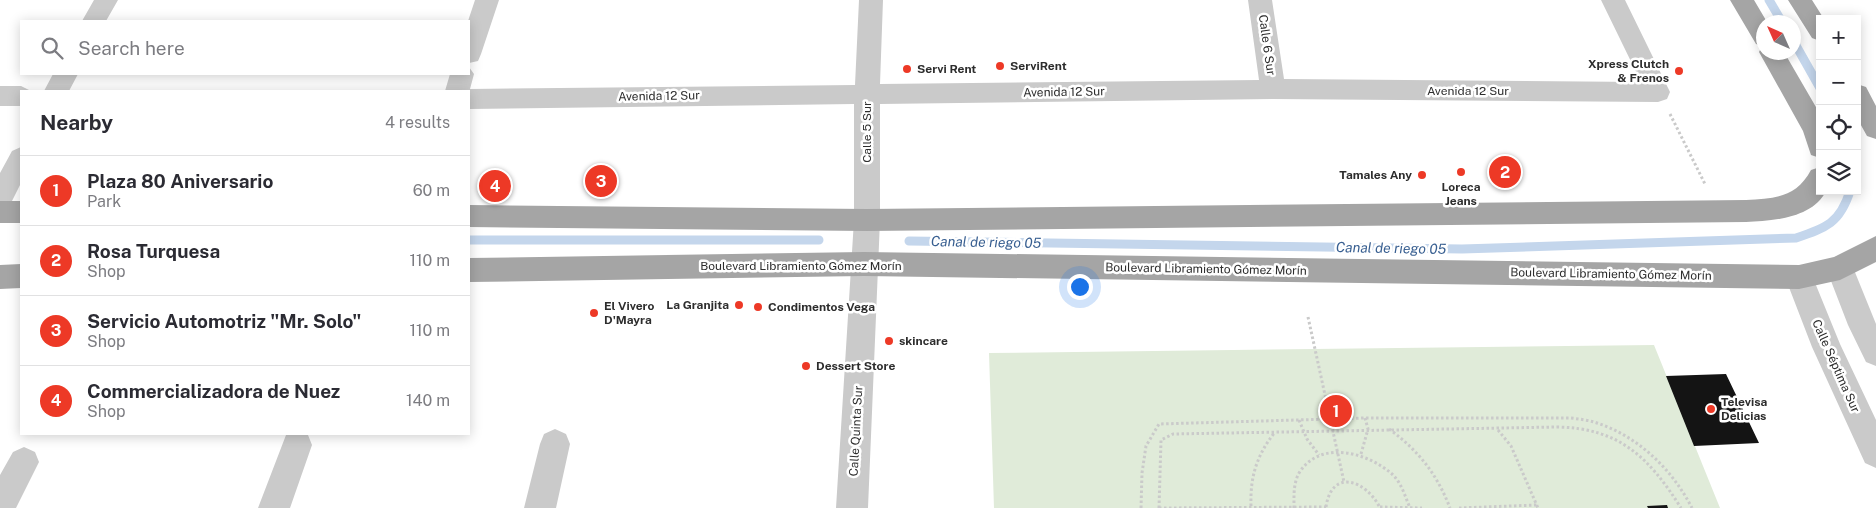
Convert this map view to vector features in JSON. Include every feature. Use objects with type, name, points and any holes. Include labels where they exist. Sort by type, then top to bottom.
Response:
[{"type":"main road","points":[[1742,0],[1756,24]]},
{"type":"main road","points":[[1800,0],[1816,26]]},
{"type":"main road","points":[[1777,60],[1816,130]]},
{"type":"main road","points":[[1861,101],[1876,129]]},
{"type":"main road","points":[[470,216],[867,220],[1719,212],[1787,207],[1805,198],[1816,183]]},
{"type":"main road","points":[[0,212],[20,212]]},
{"type":"main road","name":"Boulevard Libramiento Gómez Morín","points":[[470,270],[864,264],[1799,278],[1840,268],[1876,248]]},
{"type":"main road","points":[[0,277],[20,276]]},
{"type":"street","points":[[95,20],[106,0]]},
{"type":"street","points":[[470,51],[487,0]]},
{"type":"street","name":"Calle 5 Sur","points":[[864,264],[867,220],[867,93],[871,0]]},
{"type":"street","name":"Calle 6 Sur","points":[[1260,0],[1273,89]]},
{"type":"street","points":[[1612,0],[1658,92]]},
{"type":"street","points":[[57,90],[65,75]]},
{"type":"street","points":[[457,90],[462,75]]},
{"type":"street","name":"Avenida 12 Sur","points":[[470,99],[1273,89],[1658,92]]},
{"type":"street","points":[[0,96],[20,96]]},
{"type":"street","points":[[0,199],[20,160]]},
{"type":"street","name":"Calle Quinta Sur","points":[[852,508],[864,264]]},
{"type":"street","points":[[1840,268],[1862,325],[1876,353]]},
{"type":"street","name":"Calle Séptima Sur","points":[[1799,278],[1826,347],[1876,453]]},
{"type":"street","points":[[540,508],[555,444]]},
{"type":"street","points":[[274,508],[297,445]]},
{"type":"street","points":[[0,506],[24,462]]},
{"type":"path","points":[[1658,92],[1719,212]]},
{"type":"path","points":[[1308,316],[1344,482]]},
{"type":"path","points":[[1361,454],[1368,429],[1365,418]]},
{"type":"path","points":[[1141,508],[1142,473],[1146,446],[1159,424],[1365,418],[1571,418],[1598,423],[1621,433],[1663,465],[1680,485],[1692,508]]},
{"type":"path","points":[[1299,420],[1302,431],[1310,446],[1319,455]]},
{"type":"path","points":[[1388,428],[1421,454],[1444,489],[1450,508]]},
{"type":"path","points":[[1422,508],[1380,507],[1377,499],[1362,485],[1344,482],[1330,490],[1326,498],[1326,507],[1159,508],[1162,440],[1173,434],[1388,428],[1498,430],[1572,428],[1596,431],[1615,438],[1656,471],[1681,508]]},
{"type":"path","points":[[1459,508],[1538,506],[1511,446],[1498,430]]},
{"type":"path","points":[[1252,507],[1250,485],[1254,465],[1263,447],[1276,432]]},
{"type":"path","points":[[1293,507],[1293,490],[1297,475],[1307,463],[1319,455],[1338,451],[1361,454],[1378,463],[1393,475],[1404,491],[1410,508]]},
{"type":"green space","points":[[1654,345],[1720,508],[994,508],[989,353]]},
{"type":"building","name":"Televisa Delicias","points":[[1726,374],[1759,443],[1694,446],[1666,376]]},
{"type":"building","points":[[1667,505],[1668,508],[1648,508],[1647,506]]},
{"type":"waterway","name":"Canal de riego 05","points":[[1769,0],[1778,15]]},
{"type":"waterway","name":"Canal de riego 05","points":[[1801,54],[1816,81]]},
{"type":"waterway","name":"Canal de riego 05","points":[[909,241],[1462,249],[1796,238],[1816,231],[1830,223],[1842,210],[1849,195]]},
{"type":"waterway","points":[[470,240],[819,240]]},
{"type":"place","name":"ServiRent","points":[[1000,66]]},
{"type":"place","name":"Servi Rent","points":[[907,69]]},
{"type":"place","name":"Xpress Clutch & Frenos","points":[[1679,71]]},
{"type":"place","name":"Loreca Jeans","points":[[1461,172]]},
{"type":"place","name":"Rosa Turquesa","points":[[1505,172]]},
{"type":"place","name":"Tamales Any","points":[[1422,175]]},
{"type":"place","name":"Servicio Automotriz \"Mr. Solo\"","points":[[601,181]]},
{"type":"place","name":"Commercializadora de Nuez","points":[[495,186]]},
{"type":"place","name":"La Granjita","points":[[739,305]]},
{"type":"place","name":"Condimentos Vega","points":[[758,307]]},
{"type":"place","name":"El Vivero D'Mayra","points":[[594,313]]},
{"type":"place","name":"skincare","points":[[889,341]]},
{"type":"place","name":"Dessert Store","points":[[806,366]]},
{"type":"place","name":"Televisa Delicias","points":[[1711,409]]},
{"type":"place","name":"Plaza 80 Aniversario","points":[[1336,411]]}]
